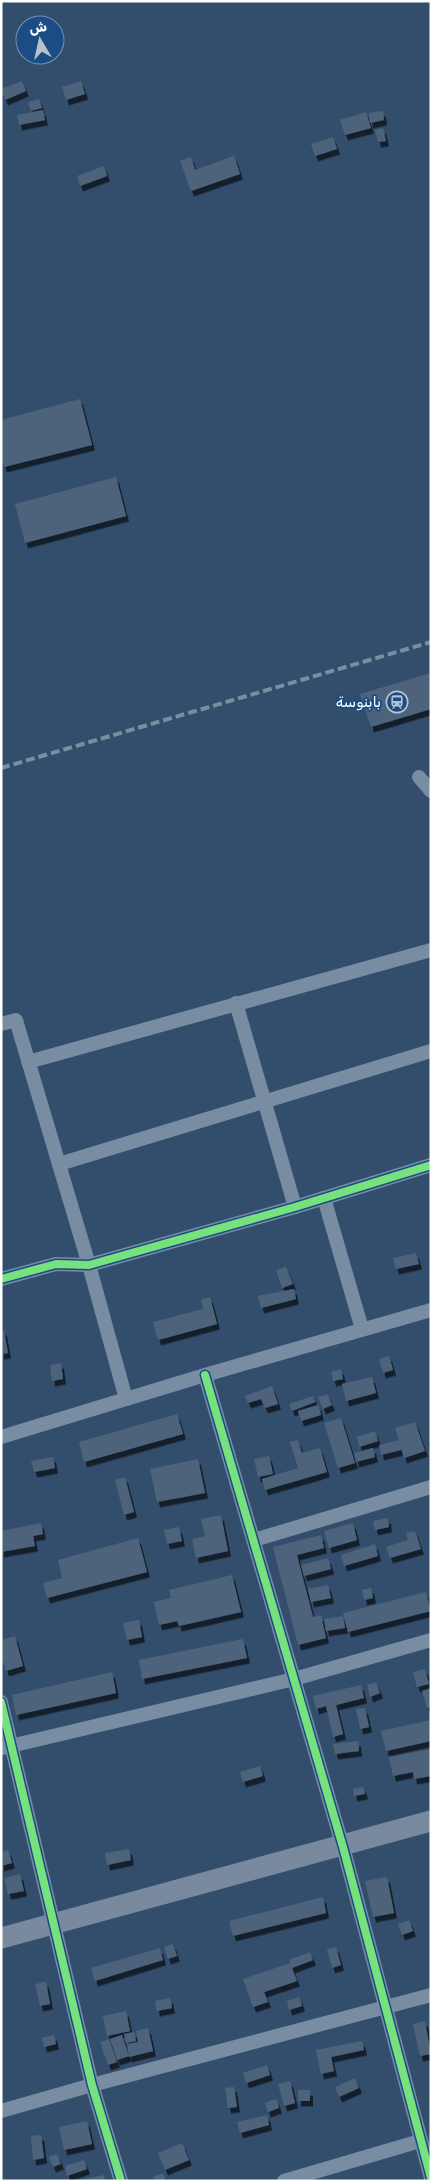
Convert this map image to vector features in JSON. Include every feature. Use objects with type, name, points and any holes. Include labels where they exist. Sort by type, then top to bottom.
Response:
[{"type":"main road","points":[[1,1938],[431,1821]]},
{"type":"street","points":[[418,777],[431,791]]},
{"type":"street","points":[[28,1062],[431,950]]},
{"type":"street","points":[[236,1003],[295,1207]]},
{"type":"street","points":[[1,1024],[16,1020],[89,1265],[126,1399]]},
{"type":"street","points":[[59,1164],[431,1051]]},
{"type":"street","points":[[1,1279],[56,1264],[89,1265],[295,1207],[431,1165]]},
{"type":"street","points":[[324,1198],[362,1329]]},
{"type":"street","points":[[1,1438],[205,1375],[431,1310]]},
{"type":"street","points":[[205,1375],[343,1846],[384,2007],[431,2178]]},
{"type":"street","points":[[254,1540],[431,1487]]},
{"type":"street","points":[[6,1747],[294,1679],[431,1640]]},
{"type":"street","points":[[1,1702],[6,1747],[54,1923],[92,2085],[121,2181]]},
{"type":"street","points":[[1,2111],[431,1995]]},
{"type":"street","points":[[284,2181],[420,2141]]},
{"type":"building","points":[[22,81],[26,91],[5,100],[1,89]]},
{"type":"building","points":[[81,81],[85,94],[66,100],[62,87]]},
{"type":"building","points":[[39,99],[42,108],[31,111],[28,102]]},
{"type":"building","points":[[43,110],[45,120],[19,125],[17,115]]},
{"type":"building","points":[[383,111],[384,120],[370,123],[369,113]]},
{"type":"building","points":[[366,112],[371,128],[345,135],[340,120]]},
{"type":"building","points":[[383,128],[386,141],[378,142],[375,130]]},
{"type":"building","points":[[333,137],[337,149],[315,156],[311,144]]},
{"type":"building","points":[[234,156],[240,174],[191,191],[180,161],[191,157],[195,170]]},
{"type":"building","points":[[104,166],[107,176],[80,186],[77,176]]},
{"type":"building","points":[[80,399],[92,445],[4,467],[1,458],[1,420]]},
{"type":"building","points":[[116,477],[126,516],[25,543],[15,504]]},
{"type":"building","name":"بابنوسة","points":[[431,673],[431,709],[371,727],[360,694]]},
{"type":"building","points":[[416,1253],[419,1264],[396,1269],[393,1258]]},
{"type":"building","points":[[286,1267],[293,1284],[282,1288],[276,1270]]},
{"type":"building","points":[[294,1289],[296,1299],[261,1308],[258,1296]]},
{"type":"building","points":[[210,1297],[217,1324],[158,1340],[153,1322],[203,1309],[201,1300]]},
{"type":"building","points":[[1,1330],[4,1330],[8,1353],[1,1354]]},
{"type":"building","points":[[389,1356],[393,1370],[383,1373],[379,1359]]},
{"type":"building","points":[[61,1363],[63,1379],[52,1381],[50,1365]]},
{"type":"building","points":[[341,1369],[343,1379],[333,1381],[331,1372]]},
{"type":"building","points":[[372,1377],[376,1393],[346,1401],[342,1384]]},
{"type":"building","points":[[272,1386],[278,1404],[265,1408],[261,1399],[248,1403],[245,1396]]},
{"type":"building","points":[[327,1394],[332,1405],[323,1409],[318,1397]]},
{"type":"building","points":[[313,1396],[315,1402],[292,1411],[289,1404]]},
{"type":"building","points":[[318,1405],[321,1415],[301,1421],[298,1411]]},
{"type":"building","points":[[177,1414],[183,1434],[84,1462],[79,1442]]},
{"type":"building","points":[[341,1418],[355,1463],[338,1468],[324,1423]]},
{"type":"building","points":[[415,1422],[425,1451],[404,1458],[400,1445],[401,1450],[381,1455],[379,1445],[399,1440],[395,1428]]},
{"type":"building","points":[[375,1431],[378,1441],[359,1447],[357,1437]]},
{"type":"building","points":[[298,1440],[302,1453],[320,1448],[327,1472],[265,1490],[262,1479],[298,1468],[290,1442]]},
{"type":"building","points":[[373,1448],[375,1457],[356,1462],[354,1453]]},
{"type":"building","points":[[269,1456],[273,1474],[258,1477],[254,1459]]},
{"type":"building","points":[[53,1457],[55,1468],[34,1472],[31,1461]]},
{"type":"building","points":[[198,1459],[205,1493],[157,1502],[150,1469]]},
{"type":"building","points":[[125,1477],[134,1512],[124,1515],[115,1480]]},
{"type":"building","points":[[221,1515],[228,1551],[196,1558],[192,1539],[205,1536],[201,1519]]},
{"type":"building","points":[[388,1518],[389,1527],[375,1530],[373,1521]]},
{"type":"building","points":[[41,1523],[43,1534],[33,1536],[35,1546],[1,1552],[1,1531]]},
{"type":"building","points":[[353,1523],[357,1540],[329,1548],[324,1531]]},
{"type":"building","points":[[179,1527],[182,1541],[167,1544],[164,1530]]},
{"type":"building","points":[[415,1531],[421,1549],[390,1558],[386,1547],[408,1540],[406,1533]]},
{"type":"building","points":[[321,1535],[324,1548],[297,1555],[313,1617],[321,1615],[326,1638],[298,1645],[273,1547]]},
{"type":"building","points":[[138,1538],[147,1572],[47,1598],[43,1583],[62,1578],[58,1560]]},
{"type":"building","points":[[375,1544],[378,1556],[344,1566],[341,1555]]},
{"type":"building","points":[[328,1558],[331,1569],[304,1576],[301,1565]]},
{"type":"building","points":[[232,1575],[241,1612],[179,1626],[177,1621],[159,1625],[154,1602],[171,1598],[169,1590]]},
{"type":"building","points":[[328,1585],[331,1598],[311,1602],[308,1589]]},
{"type":"building","points":[[371,1588],[373,1598],[364,1600],[362,1590]]},
{"type":"building","points":[[426,1592],[431,1611],[348,1632],[343,1613]]},
{"type":"building","points":[[343,1616],[345,1628],[326,1631],[324,1619]]},
{"type":"building","points":[[139,1620],[142,1637],[127,1640],[123,1623]]},
{"type":"building","points":[[15,1636],[23,1666],[6,1671],[1,1656],[1,1640]]},
{"type":"building","points":[[243,1639],[247,1658],[142,1679],[139,1660]]},
{"type":"building","points":[[425,1669],[429,1684],[417,1687],[413,1672]]},
{"type":"building","points":[[112,1672],[116,1693],[16,1715],[12,1695]]},
{"type":"building","points":[[376,1682],[380,1693],[370,1697],[367,1685]]},
{"type":"building","points":[[361,1685],[364,1698],[336,1705],[343,1734],[333,1737],[326,1706],[316,1709],[313,1696]]},
{"type":"building","points":[[431,1688],[431,1707],[427,1708],[422,1691]]},
{"type":"building","points":[[365,1708],[369,1727],[360,1729],[356,1709]]},
{"type":"building","points":[[431,1720],[431,1741],[386,1751],[381,1731]]},
{"type":"building","points":[[358,1741],[359,1751],[335,1754],[333,1744]]},
{"type":"building","points":[[431,1749],[431,1776],[414,1779],[413,1772],[393,1776],[389,1757]]},
{"type":"building","points":[[260,1766],[263,1776],[243,1782],[240,1772]]},
{"type":"building","points":[[363,1787],[365,1794],[354,1796],[353,1789]]},
{"type":"building","points":[[129,1849],[131,1860],[107,1865],[105,1853]]},
{"type":"building","points":[[8,1850],[12,1863],[1,1866],[1,1852]]},
{"type":"building","points":[[20,1874],[24,1891],[8,1894],[4,1878]]},
{"type":"building","points":[[387,1877],[394,1913],[373,1917],[365,1881]]},
{"type":"building","points":[[323,1897],[326,1913],[233,1936],[229,1921]]},
{"type":"building","points":[[409,1920],[413,1931],[402,1935],[398,1924]]},
{"type":"building","points":[[173,1944],[177,1956],[168,1959],[164,1947]]},
{"type":"building","points":[[336,1947],[341,1965],[332,1968],[327,1949]]},
{"type":"building","points":[[160,1948],[163,1960],[95,1981],[91,1968]]},
{"type":"building","points":[[310,1952],[313,1960],[292,1968],[297,1981],[264,1992],[268,2002],[253,2007],[243,1979],[290,1963],[289,1960]]},
{"type":"building","points":[[46,1982],[50,2004],[40,2006],[35,1984]]},
{"type":"building","points":[[299,1997],[302,2006],[289,2010],[287,2001]]},
{"type":"building","points":[[170,1998],[172,2008],[157,2011],[155,2001]]},
{"type":"building","points":[[126,2011],[130,2031],[107,2036],[103,2016]]},
{"type":"building","points":[[425,2021],[431,2054],[420,2056],[413,2024]]},
{"type":"building","points":[[148,2028],[153,2051],[129,2057],[127,2044],[138,2042],[136,2031]]},
{"type":"building","points":[[134,2032],[136,2041],[126,2043],[124,2034]]},
{"type":"building","points":[[54,2035],[56,2044],[44,2047],[42,2038]]},
{"type":"building","points":[[122,2035],[129,2056],[117,2060],[110,2039]]},
{"type":"building","points":[[109,2039],[117,2062],[108,2065],[100,2042]]},
{"type":"building","points":[[362,2041],[364,2050],[331,2057],[334,2071],[321,2074],[316,2050]]},
{"type":"building","points":[[267,2065],[270,2075],[246,2083],[243,2073]]},
{"type":"building","points":[[355,2078],[359,2088],[339,2097],[335,2087]]},
{"type":"building","points":[[290,2081],[295,2103],[284,2106],[278,2084]]},
{"type":"building","points":[[234,2087],[237,2107],[228,2108],[225,2088]]},
{"type":"building","points":[[298,2090],[310,2090],[310,2101],[298,2101]]},
{"type":"building","points":[[276,2099],[279,2108],[268,2112],[265,2103]]},
{"type":"building","points":[[267,2115],[269,2125],[240,2133],[237,2122]]},
{"type":"building","points":[[87,2121],[92,2144],[64,2150],[59,2127]]},
{"type":"building","points":[[41,2135],[44,2158],[33,2160],[31,2136]]},
{"type":"building","points":[[182,2143],[189,2160],[165,2170],[158,2153]]},
{"type":"building","points":[[57,2154],[61,2164],[53,2167],[49,2157]]},
{"type":"building","points":[[84,2160],[87,2169],[67,2176],[65,2166]]},
{"type":"building","points":[[163,2173],[166,2181],[155,2181],[153,2177]]},
{"type":"building","points":[[104,2175],[105,2181],[82,2181],[82,2180]]},
{"type":"railway","points":[[1,768],[431,642]]},
{"type":"cycle path","points":[[1,1279],[56,1264],[89,1265],[295,1207],[431,1165]]},
{"type":"cycle path","points":[[205,1375],[343,1847],[431,2178]]},
{"type":"cycle path","points":[[1,1702],[92,2085],[121,2181]]},
{"type":"place","name":"بابنوسة","points":[[397,702]]}]
